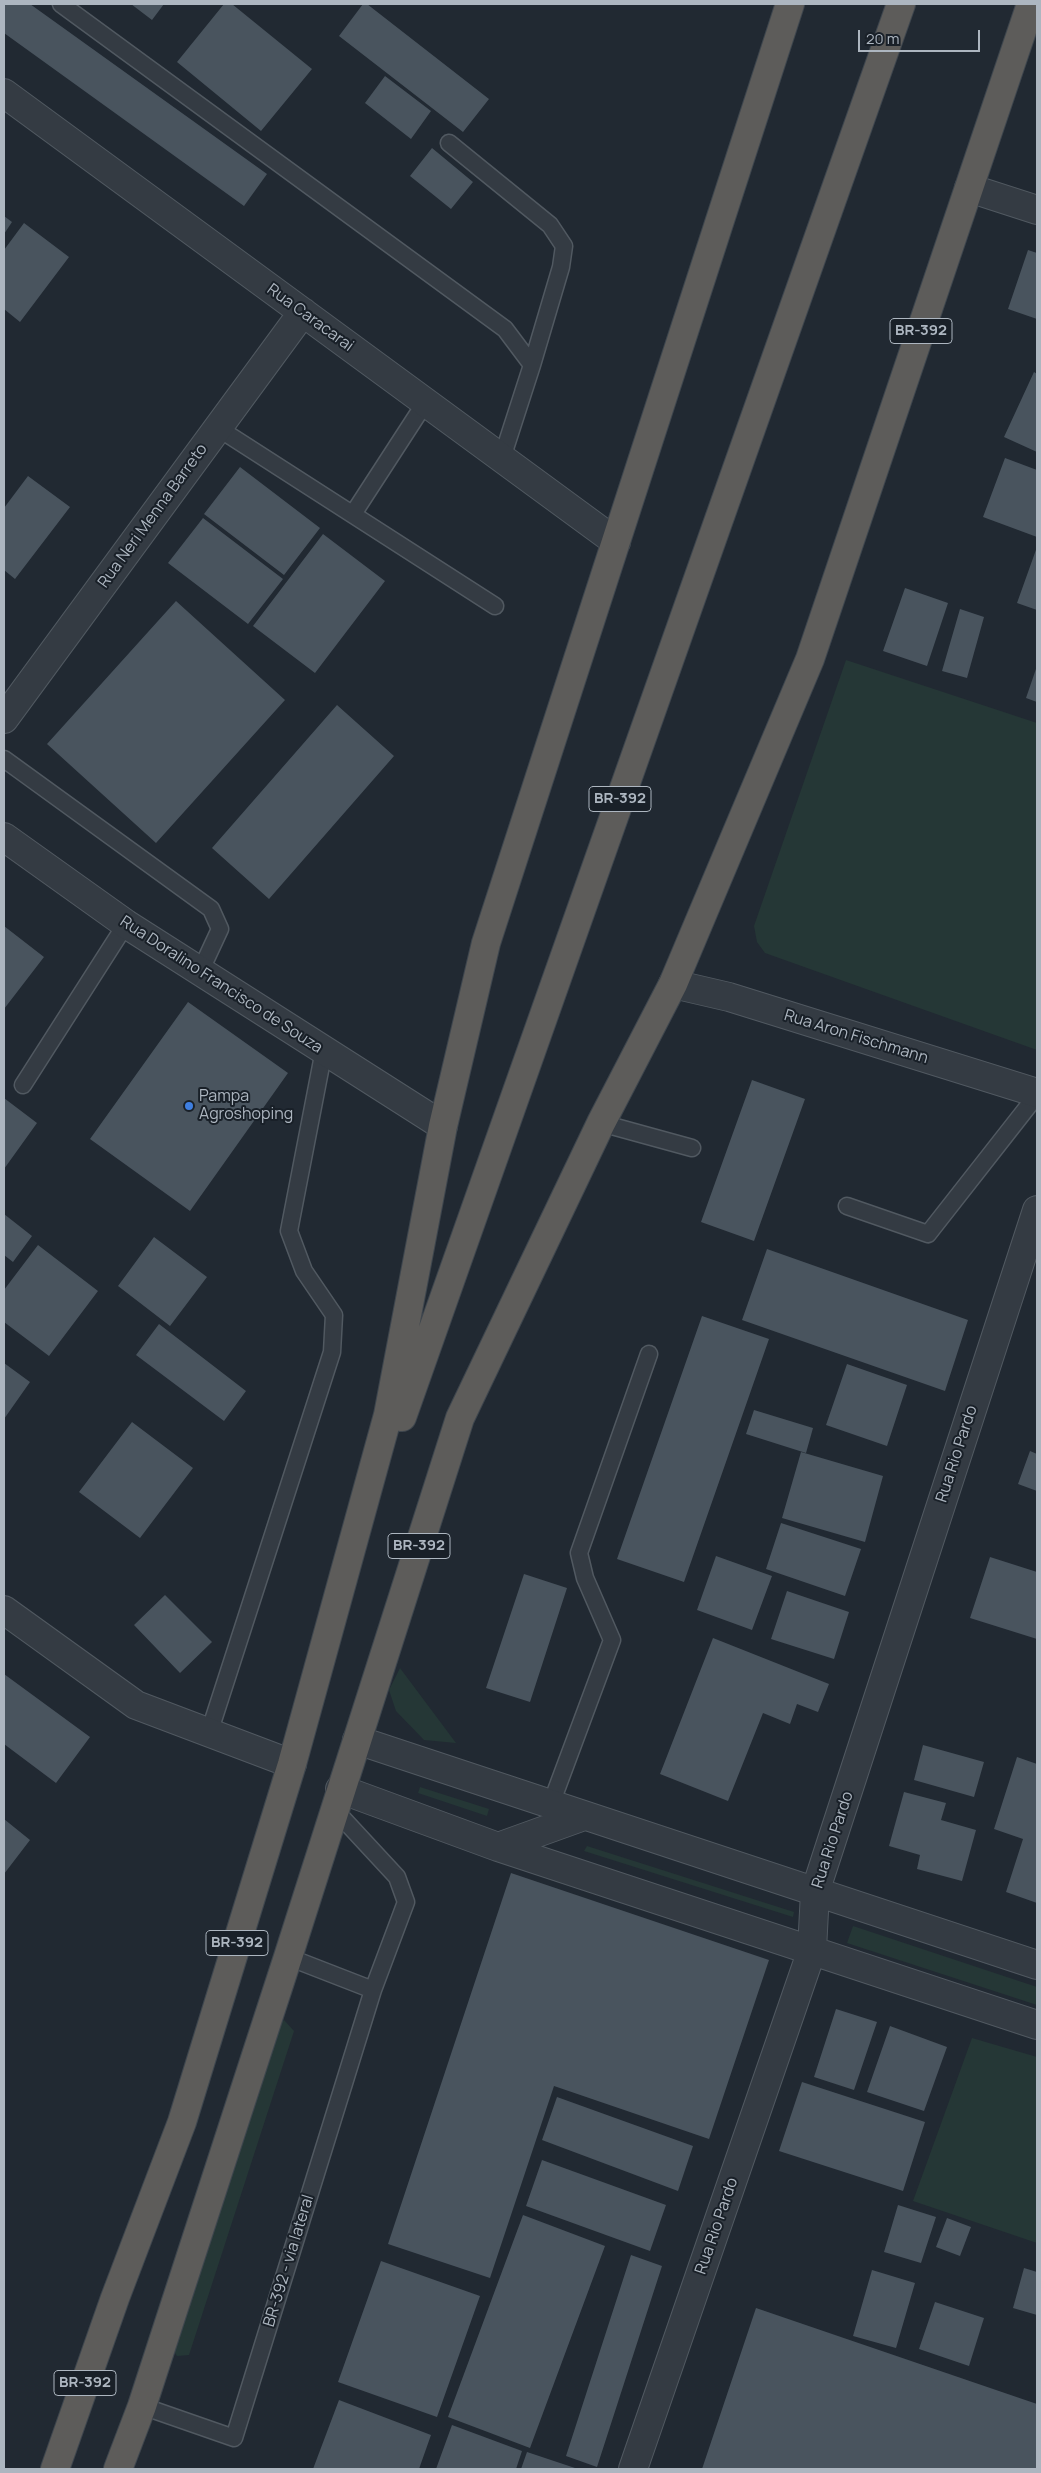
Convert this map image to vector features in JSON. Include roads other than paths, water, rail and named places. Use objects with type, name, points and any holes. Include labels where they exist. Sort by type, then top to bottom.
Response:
[{"type":"highway","name":"BR-392","points":[[56,2469],[115,2298],[182,2122],[292,1764],[388,1415],[443,1126],[486,943],[790,4]]},
{"type":"highway","name":"BR-392","points":[[339,1593],[901,4]]},
{"type":"highway","name":"BR-392","points":[[118,2469],[142,2406],[460,1418],[601,1123],[673,984],[810,659],[1032,4]]},
{"type":"street","name":"Rua Caracarai","points":[[4,94],[616,542]]},
{"type":"street","points":[[969,188],[1037,210]]},
{"type":"street","name":"Rua Neri Menna Barreto","points":[[4,719],[303,312]]},
{"type":"street","name":"Rua Doralino Francisco de Souza","points":[[4,836],[126,924],[443,1126]]},
{"type":"street","name":"Rua Aron Fischmann","points":[[673,984],[729,997],[1037,1094]]},
{"type":"street","name":"Rua Rio Pardo","points":[[633,2469],[812,1950],[815,1892],[1037,1210]]},
{"type":"street","points":[[4,1610],[136,1705],[292,1764]]},
{"type":"street","points":[[357,1740],[1037,1966]]},
{"type":"street","points":[[337,1799],[498,1847],[1037,2025]]},
{"type":"street","points":[[498,1847],[584,1816]]},
{"type":"lane","points":[[61,4],[505,329],[532,365]]},
{"type":"lane","points":[[449,142],[550,225],[564,246],[561,267],[502,458]]},
{"type":"lane","points":[[353,514],[425,402]]},
{"type":"lane","points":[[218,428],[495,606]]},
{"type":"lane","points":[[4,760],[211,909],[220,929],[200,972]]},
{"type":"lane","points":[[24,1085],[126,924]]},
{"type":"lane","points":[[209,1733],[332,1352],[334,1315],[304,1271],[289,1231],[324,1050]]},
{"type":"lane","points":[[847,1206],[928,1234],[1037,1094]]},
{"type":"lane","points":[[601,1123],[692,1148]]},
{"type":"lane","points":[[551,1804],[612,1640],[585,1578],[579,1553],[649,1354]]},
{"type":"lane","name":"BR-392 - via lateral","points":[[142,2406],[234,2438],[373,1990],[406,1902],[397,1877],[337,1799]]},
{"type":"lane","points":[[288,1956],[373,1990]]},
{"type":"place","name":"Pampa Agroshoping","points":[[189,1106]]}]
